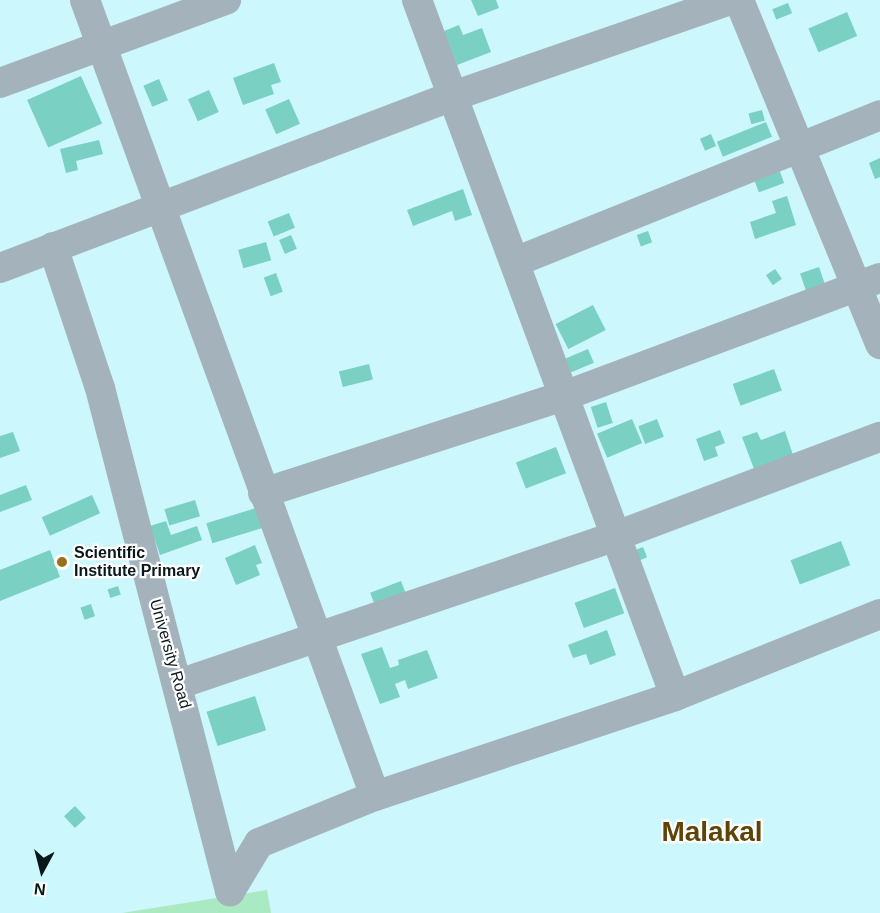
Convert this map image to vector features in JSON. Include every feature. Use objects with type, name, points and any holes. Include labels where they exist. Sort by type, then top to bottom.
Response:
[{"type":"street","points":[[85,0],[158,208],[375,796],[675,696],[880,614]]},
{"type":"street","points":[[0,83],[226,0]]},
{"type":"street","points":[[417,0],[675,696]]},
{"type":"street","points":[[0,268],[453,96],[730,0]]},
{"type":"street","points":[[739,0],[799,146],[868,282],[880,344]]},
{"type":"street","points":[[515,262],[880,115]]},
{"type":"street","name":"University Road","points":[[53,247],[100,388],[136,534],[179,684],[230,891],[259,843],[375,796]]},
{"type":"street","points":[[263,493],[564,396],[868,282]]},
{"type":"street","points":[[179,684],[616,536],[880,437]]},
{"type":"green space","points":[[267,890],[271,913],[122,913]]},
{"type":"building","points":[[471,0],[496,0],[499,8],[478,16]]},
{"type":"building","points":[[788,3],[792,13],[776,20],[772,9]]},
{"type":"building","points":[[847,12],[857,36],[818,52],[808,28]]},
{"type":"building","points":[[459,25],[463,35],[482,28],[491,52],[457,65],[444,31]]},
{"type":"building","points":[[274,63],[281,82],[271,85],[274,94],[243,105],[233,78]]},
{"type":"building","points":[[81,76],[102,124],[48,148],[27,100]]},
{"type":"building","points":[[159,79],[168,100],[152,107],[143,86]]},
{"type":"building","points":[[209,90],[219,112],[198,121],[188,99]]},
{"type":"building","points":[[289,99],[300,124],[276,134],[265,110]]},
{"type":"building","points":[[762,110],[765,121],[751,124],[748,114]]},
{"type":"building","points":[[766,122],[772,137],[723,157],[717,142]]},
{"type":"building","points":[[711,134],[716,146],[705,151],[700,139]]},
{"type":"building","points":[[99,140],[103,154],[76,161],[78,170],[66,173],[60,149]]},
{"type":"building","points":[[880,158],[880,177],[875,179],[869,163]]},
{"type":"building","points":[[779,169],[784,183],[759,192],[754,178]]},
{"type":"building","points":[[463,189],[472,215],[455,221],[452,211],[413,226],[407,210]]},
{"type":"building","points":[[787,196],[796,225],[755,239],[750,222],[776,213],[772,201]]},
{"type":"building","points":[[289,213],[295,228],[274,236],[268,222]]},
{"type":"building","points":[[648,231],[652,242],[641,246],[637,235]]},
{"type":"building","points":[[291,235],[297,249],[285,254],[279,240]]},
{"type":"building","points":[[266,242],[271,260],[243,268],[238,250]]},
{"type":"building","points":[[819,267],[825,284],[806,291],[800,274]]},
{"type":"building","points":[[775,269],[782,279],[773,285],[766,275]]},
{"type":"building","points":[[276,273],[283,292],[271,296],[264,277]]},
{"type":"building","points":[[593,305],[606,330],[568,349],[556,324]]},
{"type":"building","points":[[588,349],[594,363],[571,373],[565,359]]},
{"type":"building","points":[[369,364],[373,380],[343,387],[339,371]]},
{"type":"building","points":[[774,369],[782,391],[741,406],[733,384]]},
{"type":"building","points":[[606,402],[613,423],[598,428],[591,407]]},
{"type":"building","points":[[632,419],[642,443],[607,458],[597,434]]},
{"type":"building","points":[[657,419],[664,437],[645,444],[638,426]]},
{"type":"building","points":[[720,430],[725,443],[715,447],[718,456],[704,461],[696,439]]},
{"type":"building","points":[[785,431],[793,455],[754,469],[742,437],[757,432],[761,440]]},
{"type":"building","points":[[13,432],[20,451],[0,458],[0,436]]},
{"type":"building","points":[[556,447],[566,473],[526,489],[516,462]]},
{"type":"building","points":[[26,485],[32,500],[0,512],[0,495]]},
{"type":"building","points":[[92,495],[100,513],[50,536],[42,517]]},
{"type":"building","points":[[195,500],[200,516],[169,526],[164,509]]},
{"type":"building","points":[[256,508],[262,528],[212,543],[206,523]]},
{"type":"building","points":[[166,521],[171,535],[197,526],[202,540],[160,555],[150,526]]},
{"type":"building","points":[[841,541],[850,565],[800,585],[791,560]]},
{"type":"building","points":[[255,545],[262,563],[256,565],[260,575],[236,585],[225,558]]},
{"type":"building","points":[[643,547],[647,557],[634,562],[630,552]]},
{"type":"building","points":[[50,550],[60,577],[0,601],[0,570]]},
{"type":"building","points":[[401,581],[407,597],[376,609],[370,593]]},
{"type":"building","points":[[118,586],[121,595],[110,598],[108,589]]},
{"type":"building","points":[[615,588],[624,613],[584,628],[575,603]]},
{"type":"building","points":[[91,604],[95,616],[85,620],[81,607]]},
{"type":"building","points":[[607,630],[616,655],[590,665],[586,654],[573,658],[568,645]]},
{"type":"building","points":[[382,647],[390,668],[399,665],[398,660],[427,650],[438,678],[408,689],[405,680],[395,684],[400,697],[380,704],[361,654]]},
{"type":"building","points":[[255,696],[266,730],[218,746],[206,712]]},
{"type":"building","points":[[75,806],[86,818],[75,828],[64,816]]},
{"type":"place","name":"Scientific Institute Primary","points":[[62,562]]},
{"type":"district","name":"Malakal","points":[[712,832]]}]
